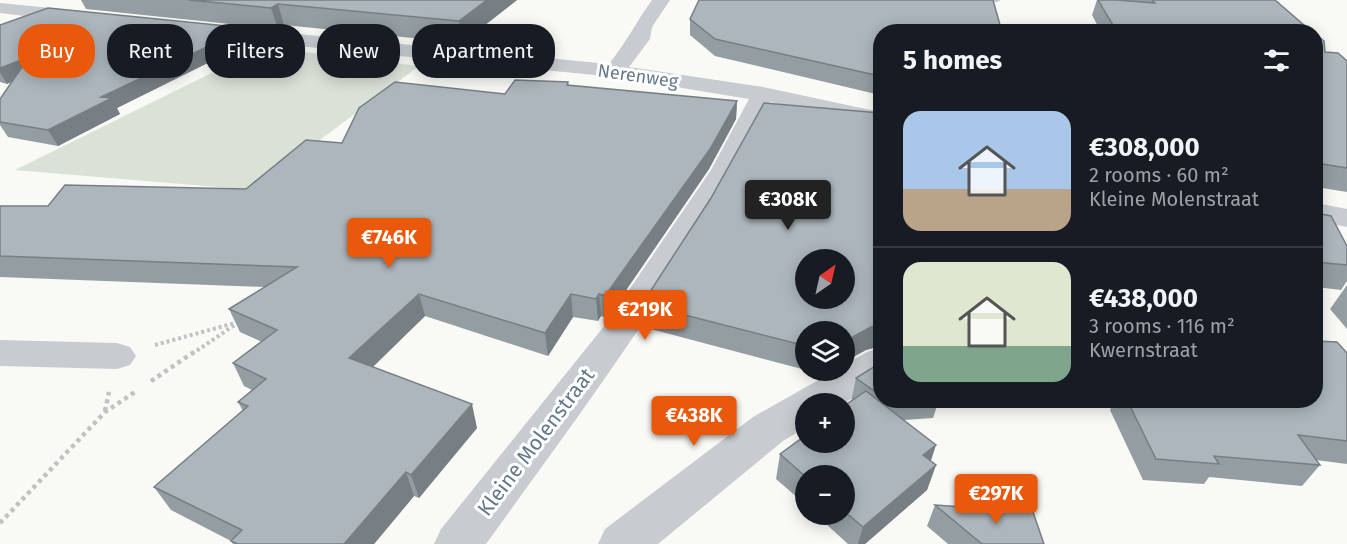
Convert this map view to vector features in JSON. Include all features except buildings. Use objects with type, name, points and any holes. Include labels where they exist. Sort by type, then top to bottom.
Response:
[{"type":"street","points":[[615,71],[640,39],[642,27],[661,0]]},
{"type":"street","points":[[0,8],[103,19]]},
{"type":"street","name":"Nerenweg","points":[[193,29],[615,71],[763,94],[873,118]]},
{"type":"street","name":"Kleine Molenstraat","points":[[458,544],[618,334],[725,170],[763,94]]},
{"type":"street","points":[[1323,213],[1347,218]]},
{"type":"street","points":[[0,353],[117,356]]},
{"type":"street","points":[[829,393],[873,366]]},
{"type":"street","points":[[622,544],[768,429],[795,413]]},
{"type":"path","points":[[0,523],[105,412],[240,321],[117,356]]},
{"type":"shaded area","points":[[305,52],[317,53],[317,78],[400,78],[400,64],[412,65],[412,71],[253,190],[15,170],[205,76],[205,78],[305,78]]},
{"type":"waterway","points":[[946,0],[997,0]]}]
